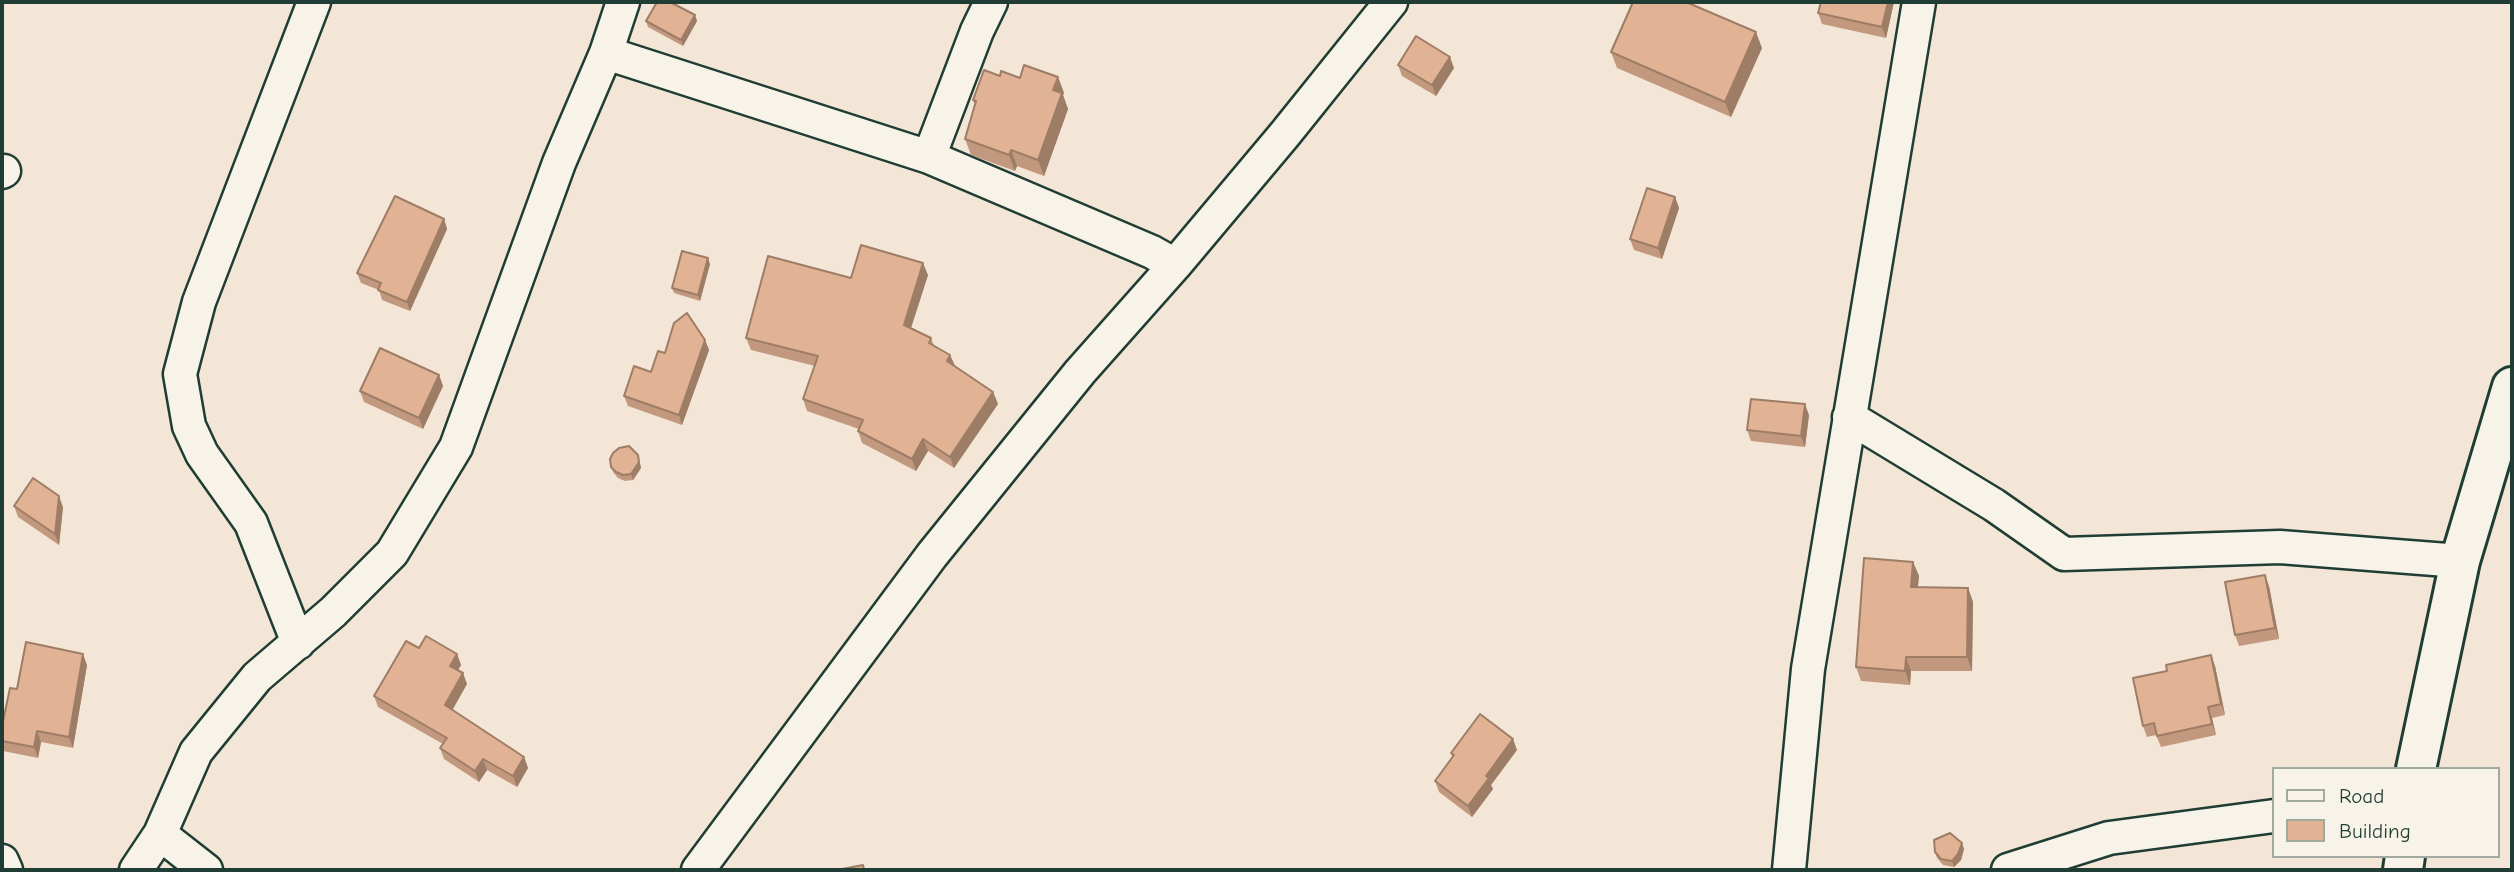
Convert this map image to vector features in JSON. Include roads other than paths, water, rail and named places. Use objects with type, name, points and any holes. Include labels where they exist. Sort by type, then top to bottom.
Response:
[{"type":"street","points":[[298,643],[251,523],[202,454],[189,426],[180,374],[199,302],[314,2]]},
{"type":"street","points":[[136,870],[160,834],[196,752],[257,677],[332,612],[392,553],[456,447],[559,163],[607,53],[623,2]]},
{"type":"street","points":[[929,157],[990,2]]},
{"type":"street","points":[[698,870],[932,555],[1080,372],[1175,265],[1391,2]]},
{"type":"street","points":[[1789,870],[1808,669],[1919,2]]},
{"type":"street","points":[[607,53],[929,157],[1152,252],[1175,265]]},
{"type":"street","points":[[2416,767],[2460,561],[2504,456],[2512,387]]},
{"type":"street","points":[[1849,417],[1994,505],[2064,554],[2280,547],[2460,561]]},
{"type":"street","points":[[2008,870],[2109,838],[2272,816]]},
{"type":"street","points":[[160,834],[206,870]]},
{"type":"street","points":[[2,861],[6,870]]}]
